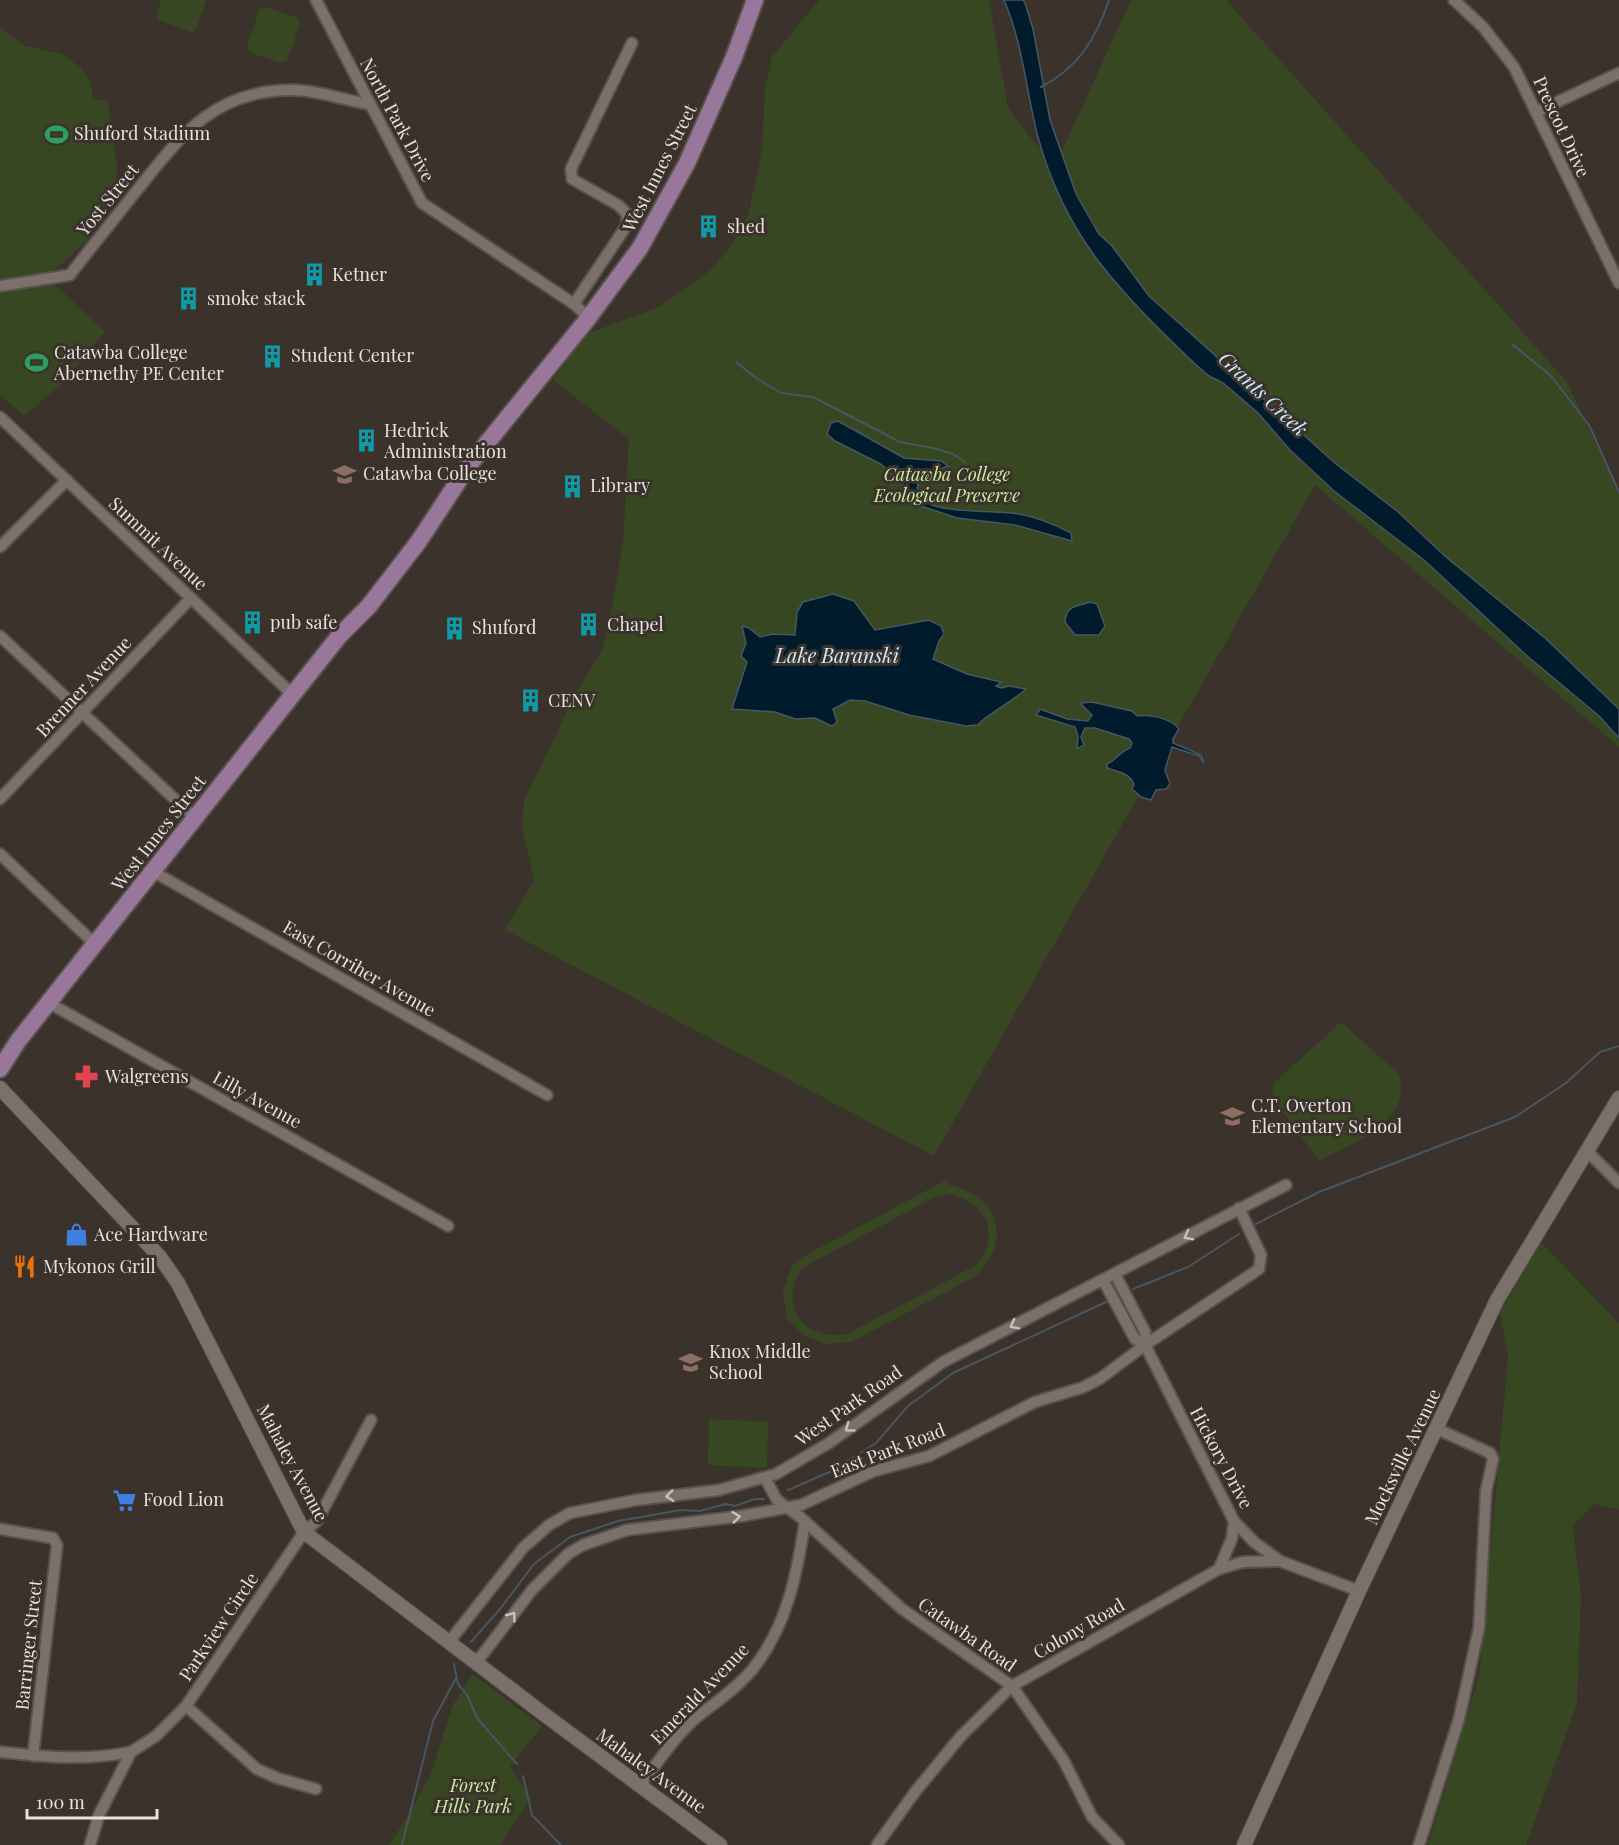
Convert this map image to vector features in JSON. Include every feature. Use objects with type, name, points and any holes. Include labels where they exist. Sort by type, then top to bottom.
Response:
[{"type":"main road","name":"West Innes Street","points":[[0,1069],[49,1003],[293,695],[351,623],[369,606],[418,543],[421,535],[462,479],[476,471],[559,369],[572,339],[640,248],[666,204],[713,108],[755,0]]},
{"type":"street","name":"North Park Drive","points":[[316,0],[368,104],[422,203],[574,304],[589,318]]},
{"type":"street","name":"Prescot Drive","points":[[1455,0],[1498,44],[1514,67],[1619,283]]},
{"type":"street","points":[[574,304],[627,225],[627,214],[618,205],[572,179],[571,169],[632,43]]},
{"type":"street","points":[[1536,112],[1619,73]]},
{"type":"street","name":"Yost Street","points":[[0,286],[70,274],[188,129],[219,107],[237,100],[291,90],[368,104]]},
{"type":"street","name":"Summit Avenue","points":[[0,417],[293,695]]},
{"type":"street","points":[[0,547],[66,480]]},
{"type":"street","name":"Brenner Avenue","points":[[0,799],[190,598]]},
{"type":"street","points":[[0,636],[195,818]]},
{"type":"street","points":[[0,854],[96,945]]},
{"type":"street","name":"East Corriher Avenue","points":[[154,872],[547,1095]]},
{"type":"street","name":"Lilly Avenue","points":[[49,1003],[448,1226]]},
{"type":"street","name":"Mahaley Avenue","points":[[0,1088],[160,1257],[178,1283],[304,1532],[720,1845]]},
{"type":"street","name":"Mocksville Avenue","points":[[1244,1845],[1359,1591],[1501,1293],[1619,1098]]},
{"type":"street","points":[[1587,1151],[1619,1184]]},
{"type":"street","name":"West Park Road","points":[[449,1642],[523,1548],[549,1526],[570,1513],[636,1500],[719,1490],[765,1478],[829,1443],[943,1362],[1286,1185]]},
{"type":"street","name":"East Park Road","points":[[476,1663],[532,1590],[568,1554],[589,1542],[627,1530],[786,1509],[801,1505],[874,1471],[929,1456],[1035,1402],[1084,1387],[1101,1378],[1145,1345],[1259,1269],[1261,1255],[1239,1208]]},
{"type":"street","name":"Hickory Drive","points":[[1115,1274],[1144,1332],[1145,1345],[1234,1521],[1254,1542],[1280,1561],[1359,1591]]},
{"type":"street","name":"Hickory Drive","points":[[1103,1280],[1135,1339],[1145,1345]]},
{"type":"street","name":"Parkview Circle","points":[[131,1752],[156,1736],[186,1706],[304,1532],[317,1521],[371,1420]]},
{"type":"street","points":[[1419,1845],[1459,1719],[1479,1629],[1486,1491],[1493,1459],[1490,1453],[1437,1429]]},
{"type":"street","name":"Catawba Road","points":[[765,1478],[777,1500],[786,1509],[805,1521],[902,1609],[1012,1686],[1064,1761],[1092,1817],[1119,1845]]},
{"type":"street","name":"Emerald Avenue","points":[[641,1784],[680,1734],[725,1698],[752,1670],[764,1653],[788,1605],[797,1574],[805,1521]]},
{"type":"street","points":[[1219,1569],[1232,1538],[1234,1521]]},
{"type":"street","name":"Barringer Street","points":[[0,1529],[53,1538],[57,1545],[33,1756]]},
{"type":"street","name":"Colony Road","points":[[877,1845],[915,1791],[961,1736],[1012,1686],[1219,1569],[1244,1562],[1280,1561]]},
{"type":"street","points":[[186,1706],[257,1769],[277,1779],[316,1789]]},
{"type":"street","points":[[0,1752],[95,1759],[131,1752]]},
{"type":"street","points":[[90,1845],[99,1815],[131,1752]]},
{"type":"green space","points":[[161,0],[206,0],[196,30],[191,32],[158,20],[156,15]]},
{"type":"green space","name":"Catawba College Ecological Preserve","points":[[819,0],[989,0],[1008,108],[1034,142],[1056,164],[1131,0],[1226,0],[1567,382],[1619,494],[1619,747],[1315,485],[934,1156],[505,930],[534,881],[522,825],[524,800],[577,691],[601,652],[608,630],[623,543],[629,439],[553,380],[584,335],[659,307],[708,272],[730,248],[748,216],[762,151],[765,87],[772,57]]},
{"type":"green space","points":[[265,7],[298,18],[300,24],[287,61],[282,63],[249,52],[247,46],[259,10]]},
{"type":"green space","name":"Shuford Stadium","points":[[0,28],[25,46],[62,54],[81,68],[90,81],[93,98],[108,102],[117,167],[114,200],[90,238],[47,277],[105,332],[64,381],[24,416],[0,394]]},
{"type":"green space","points":[[1341,1022],[1399,1074],[1401,1091],[1397,1105],[1389,1118],[1377,1129],[1319,1161],[1272,1097],[1274,1083]]},
{"type":"green space","points":[[946,1180],[949,1185],[966,1190],[980,1199],[990,1209],[995,1221],[997,1235],[994,1249],[987,1263],[975,1277],[851,1342],[825,1344],[803,1335],[787,1318],[783,1291],[792,1266],[799,1259]],"holes":[[[947,1194],[961,1198],[981,1212],[987,1222],[989,1233],[988,1244],[973,1267],[845,1335],[817,1332],[806,1326],[798,1317],[793,1295],[795,1282],[802,1268],[935,1197]]]},
{"type":"green space","points":[[1541,1243],[1619,1323],[1619,1509],[1594,1504],[1573,1526],[1581,1596],[1577,1703],[1526,1845],[1428,1845],[1479,1676],[1508,1357],[1500,1312]]},
{"type":"green space","points":[[709,1419],[768,1422],[767,1466],[760,1468],[708,1465]]},
{"type":"green space","name":"Forest Hills Park","points":[[473,1674],[542,1726],[510,1767],[531,1797],[500,1845],[389,1845],[410,1813],[431,1773],[453,1705]]},
{"type":"water","points":[[1004,0],[1023,0],[1025,3],[1033,29],[1050,120],[1076,194],[1099,234],[1112,246],[1149,296],[1336,464],[1397,511],[1446,557],[1545,638],[1619,709],[1619,738],[1599,716],[1526,655],[1424,560],[1334,491],[1290,450],[1258,413],[1223,383],[1209,376],[1194,363],[1143,312],[1099,262],[1080,235],[1064,206],[1050,173],[1038,137],[1016,34]]},
{"type":"water","points":[[838,421],[904,458],[941,461],[948,466],[920,477],[917,488],[928,503],[944,508],[1032,517],[1071,533],[1072,541],[1015,525],[957,518],[921,506],[911,492],[881,464],[835,441],[827,434],[831,423]]},
{"type":"water","name":"Lake Baranski","points":[[833,594],[854,601],[875,630],[929,620],[941,626],[944,634],[933,659],[967,674],[1001,682],[996,686],[1001,688],[1009,686],[1026,689],[978,725],[966,726],[909,715],[865,701],[850,700],[833,709],[837,722],[832,726],[815,718],[795,719],[775,712],[732,709],[747,662],[741,656],[746,643],[742,626],[749,628],[760,637],[773,634],[795,635],[797,612],[803,602]]},
{"type":"water","points":[[1090,602],[1097,604],[1105,626],[1099,635],[1075,635],[1065,622],[1066,616],[1073,607]]},
{"type":"water","points":[[1092,702],[1132,711],[1137,716],[1153,716],[1171,722],[1179,729],[1173,743],[1201,755],[1204,763],[1199,756],[1172,747],[1165,770],[1170,784],[1166,789],[1156,790],[1151,800],[1141,797],[1132,789],[1134,784],[1129,777],[1107,768],[1107,764],[1130,748],[1132,743],[1129,739],[1095,728],[1085,728],[1081,737],[1084,745],[1077,749],[1078,736],[1075,727],[1036,715],[1040,709],[1067,719],[1088,721],[1092,715],[1080,703]]},
{"type":"waterway","points":[[1041,87],[1065,71],[1084,51],[1092,40],[1109,0]]},
{"type":"waterway","points":[[1512,344],[1551,376],[1589,425],[1619,492]]},
{"type":"waterway","points":[[736,362],[756,378],[781,393],[813,397],[900,442],[953,454],[965,462]]},
{"type":"waterway","points":[[1256,1224],[1319,1192],[1515,1117],[1566,1083],[1600,1052],[1619,1046]]},
{"type":"waterway","points":[[1133,1289],[1188,1267],[1239,1234]]},
{"type":"waterway","points":[[788,1490],[832,1471],[876,1443],[908,1406],[953,1373],[1106,1302]]},
{"type":"waterway","points":[[471,1642],[500,1609],[534,1564],[570,1537],[618,1521],[681,1510],[700,1511],[726,1504],[735,1506],[755,1499],[764,1499]]},
{"type":"waterway","points":[[454,1664],[458,1684],[467,1695],[477,1718],[517,1764]]},
{"type":"waterway","points":[[402,1845],[433,1721],[456,1678]]},
{"type":"waterway","points":[[523,1776],[532,1815],[561,1845]]},
{"type":"place","name":"Shuford Stadium","points":[[56,134]]},
{"type":"place","name":"shed","points":[[709,227]]},
{"type":"place","name":"Ketner","points":[[314,275]]},
{"type":"place","name":"smoke stack","points":[[189,299]]},
{"type":"place","name":"Student Center","points":[[273,356]]},
{"type":"place","name":"Catawba College Abernethy PE Center","points":[[36,363]]},
{"type":"place","name":"Hedrick Administration","points":[[366,441]]},
{"type":"place","name":"Catawba College","points":[[345,474]]},
{"type":"place","name":"Library","points":[[572,486]]},
{"type":"place","name":"pub safe","points":[[252,623]]},
{"type":"place","name":"Chapel","points":[[589,625]]},
{"type":"place","name":"Shuford","points":[[454,628]]},
{"type":"place","name":"CENV","points":[[530,701]]},
{"type":"place","name":"Walgreens","points":[[87,1077]]},
{"type":"place","name":"C.T. Overton Elementary School","points":[[1233,1116]]},
{"type":"place","name":"Ace Hardware","points":[[76,1235]]},
{"type":"place","name":"Mykonos Grill","points":[[25,1267]]},
{"type":"place","name":"Knox Middle School","points":[[691,1362]]},
{"type":"place","name":"Food Lion","points":[[125,1500]]},
{"type":"water label","name":"Grants Creek","points":[[1263,394]]}]
